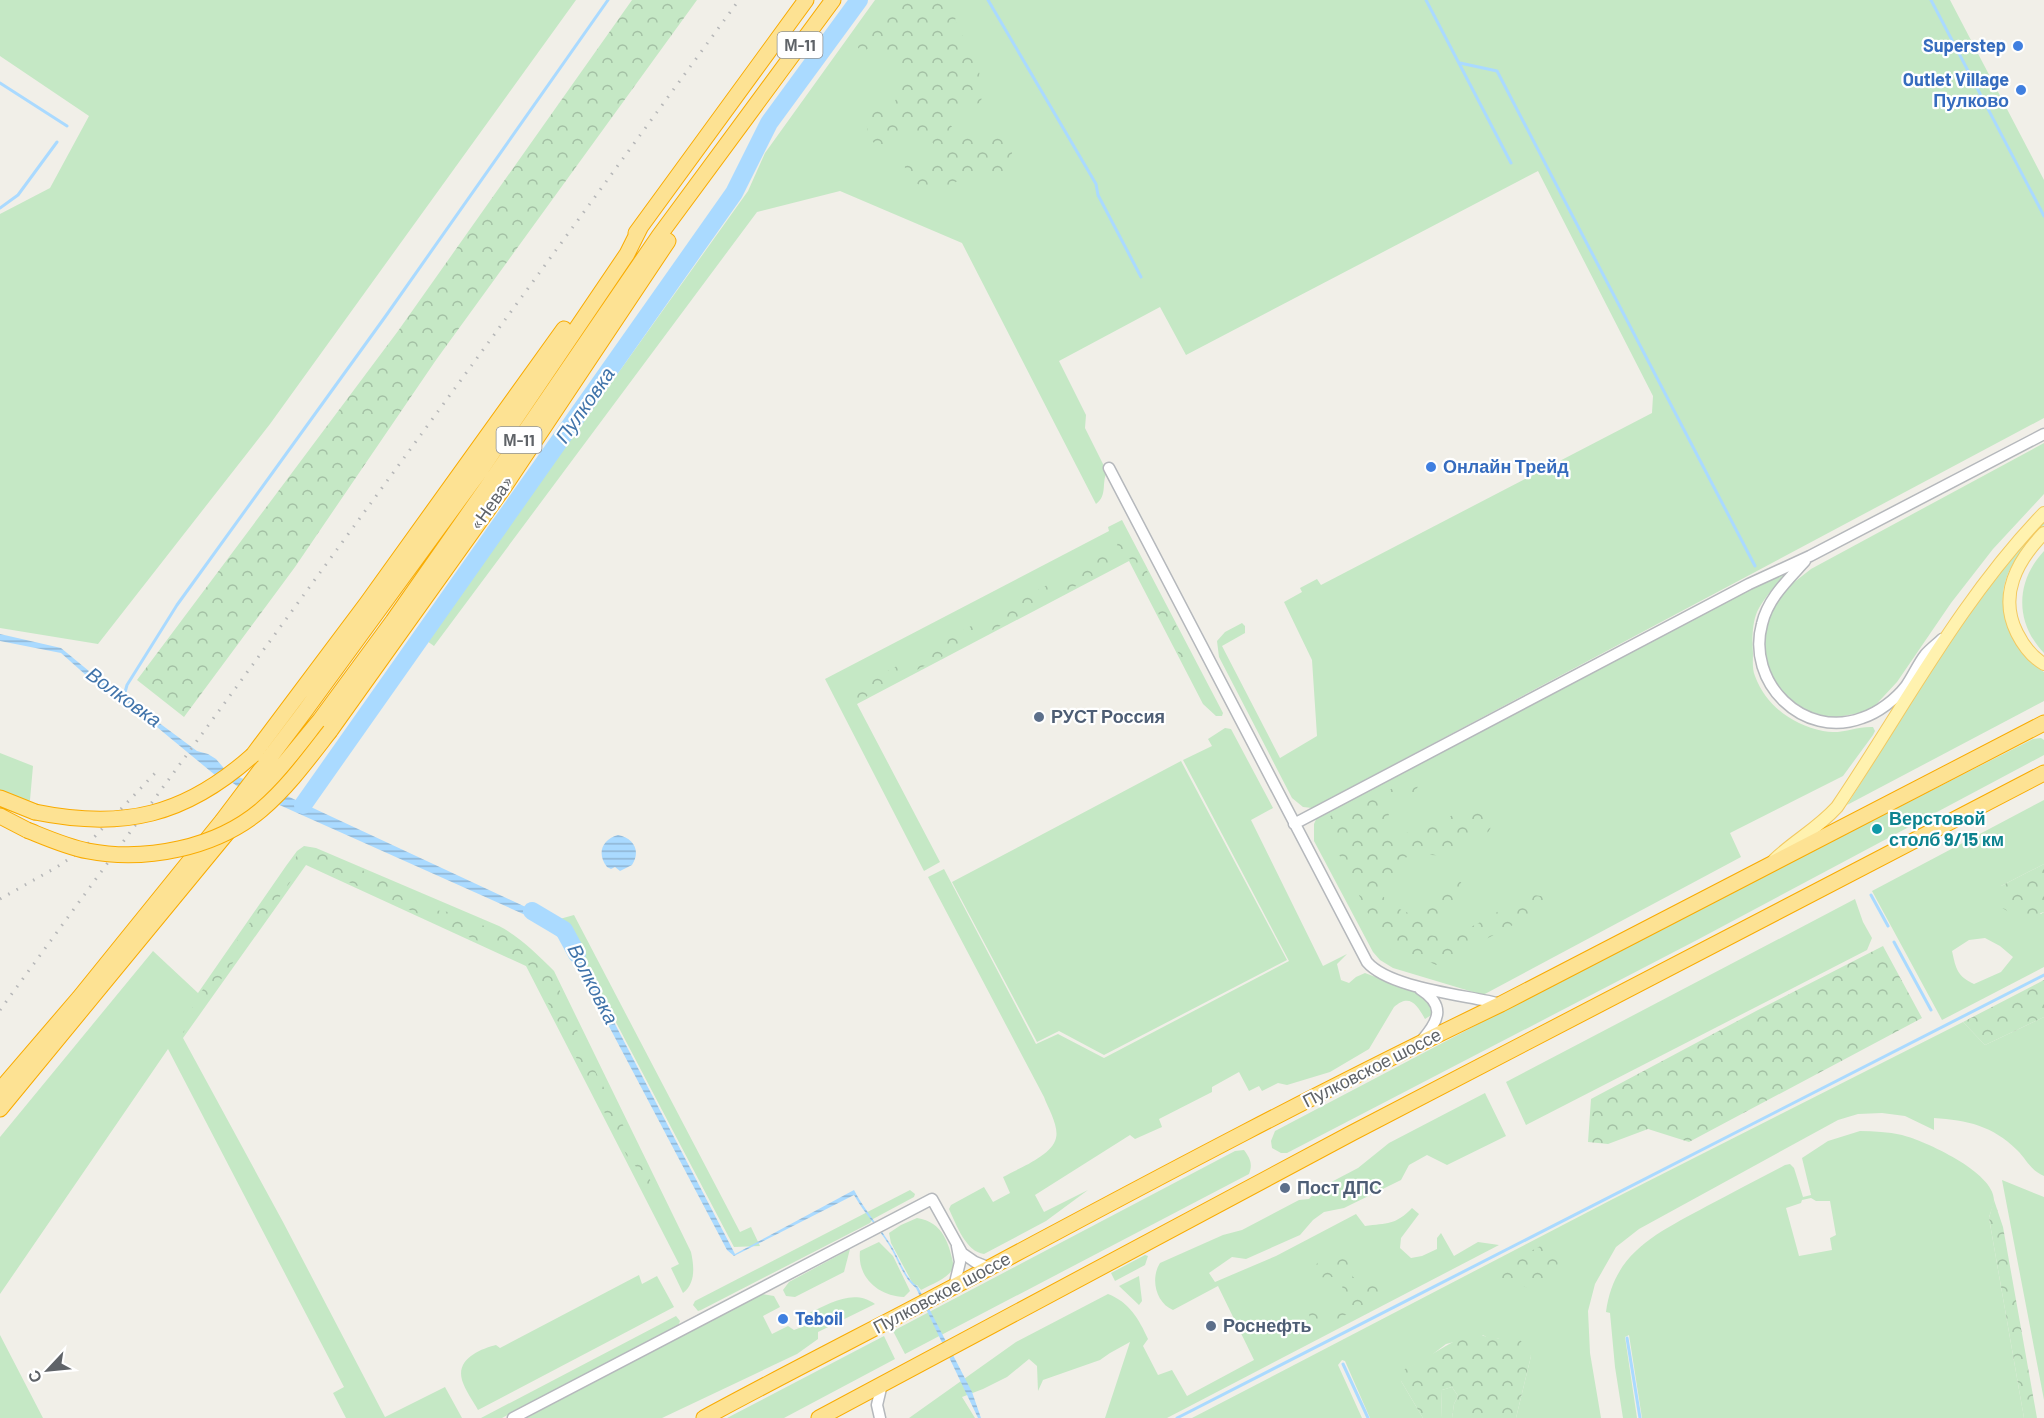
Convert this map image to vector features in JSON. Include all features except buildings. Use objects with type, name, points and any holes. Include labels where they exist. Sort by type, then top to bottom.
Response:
[{"type":"highway","name":"«Нева»","points":[[300,706],[480,471],[627,254],[641,226],[806,0]]},
{"type":"highway","name":"«Нева»","points":[[325,725],[502,490],[722,163],[766,91],[833,0]]},
{"type":"highway","points":[[0,798],[27,809],[83,820],[130,817],[172,807],[218,784],[253,755],[300,706]]},
{"type":"highway","points":[[0,1090],[79,998],[222,820],[300,706]]},
{"type":"highway","name":"Пулковское шоссе","points":[[704,1418],[990,1268],[1127,1193],[1420,1042],[1501,1004],[2044,723]]},
{"type":"highway","points":[[0,816],[27,830],[75,848],[112,854],[139,855],[189,846],[241,824],[260,811],[281,792],[325,725]]},
{"type":"highway","points":[[0,1109],[325,725]]},
{"type":"highway","points":[[2013,739],[2044,728]]},
{"type":"highway","points":[[2028,781],[2044,767]]},
{"type":"highway","points":[[820,1418],[1343,1138],[2044,772]]},
{"type":"main road","points":[[1770,863],[1789,845],[1824,822],[1837,807],[1949,633],[1996,568],[2044,513]]},
{"type":"main road","points":[[2044,533],[2019,565],[2009,600],[2011,618],[2018,636],[2044,664]]},
{"type":"street","points":[[1294,824],[1749,584],[1810,556],[2044,434]]},
{"type":"street","points":[[1109,468],[1367,962],[1372,968],[1386,976],[1450,995],[1501,1004]]},
{"type":"street","points":[[1810,556],[1770,603],[1759,636],[1761,663],[1765,676],[1780,699],[1791,708],[1813,719],[1833,723],[1861,719],[1877,711],[1904,688],[1926,653],[1949,633]]},
{"type":"street","points":[[1415,985],[1431,996],[1437,1008],[1434,1025],[1420,1042]]},
{"type":"street","points":[[513,1418],[932,1199],[957,1246],[967,1257],[990,1268]]},
{"type":"street","points":[[954,1287],[960,1262],[957,1246]]},
{"type":"street","points":[[880,1418],[877,1406],[882,1383]]},
{"type":"green space","points":[[0,0],[576,0],[270,424],[98,644],[0,628],[0,214],[50,188],[89,116],[0,56]]},
{"type":"green space","points":[[632,0],[697,0],[436,360],[295,567],[184,717],[137,680],[398,331]]},
{"type":"green space","points":[[875,0],[1950,0],[2044,180],[2044,418],[1312,808],[1303,807],[1292,798],[1219,657],[1217,641],[1225,632],[1242,623],[1245,626],[1245,633],[1222,646],[1280,758],[1317,736],[1312,660],[1284,602],[1302,592],[1300,588],[1317,579],[1321,585],[1652,413],[1653,396],[1538,171],[1186,355],[1160,307],[1059,361],[1086,415],[1085,428],[1107,472],[1102,497],[1096,504],[962,243],[840,191],[757,212],[434,646],[427,641],[748,191],[765,153]]},
{"type":"green space","points":[[892,0],[962,0],[955,20],[978,70],[981,80],[981,102],[958,109],[951,116],[949,123],[959,136],[966,135],[983,140],[1001,132],[1013,134],[1009,172],[1005,174],[977,173],[948,187],[934,190],[916,183],[905,170],[905,164],[927,161],[937,149],[928,139],[906,137],[894,147],[886,149],[874,143],[870,138],[866,123],[867,108],[886,110],[890,107],[900,91],[902,77],[899,67],[886,58],[883,41],[876,42],[865,51],[858,48],[862,36]]},
{"type":"green space","points":[[2044,443],[2044,494],[1993,549],[1951,603],[1897,682],[1870,711],[1832,718],[1811,713],[1792,703],[1777,687],[1763,651],[1768,615],[1788,587],[1811,569]]},
{"type":"green space","points":[[1122,520],[1223,713],[1222,716],[1216,716],[1203,704],[1129,561],[857,704],[940,862],[924,871],[825,679],[1109,531],[1108,527]]},
{"type":"green space","points":[[2044,521],[2044,525],[2013,563],[2007,576],[2003,605],[2006,621],[2022,653],[2044,672],[2044,701],[1847,805],[1939,658],[1989,588]]},
{"type":"green space","points":[[1123,535],[1130,539],[1191,654],[1186,661],[1183,662],[1156,609],[1146,581],[1140,576],[1129,558],[858,701],[854,700],[852,695],[856,688],[1116,548]]},
{"type":"green space","points":[[2044,551],[2044,653],[2028,629],[2022,602],[2028,576],[2034,563]]},
{"type":"green space","points":[[1787,569],[1788,572],[1767,596],[1755,617],[1753,627],[1754,673],[1760,687],[1773,705],[1801,724],[1830,732],[1873,727],[1875,731],[1873,735],[1843,776],[1730,833],[1741,857],[1483,995],[1393,968],[1380,960],[1373,952],[1314,841],[1314,824],[1317,817]]},
{"type":"green space","points":[[1225,728],[1231,729],[1273,808],[1251,820],[1323,966],[1347,954],[1337,964],[1341,980],[1349,983],[1365,973],[1428,997],[1433,1014],[1425,1019],[1416,1005],[1404,1001],[1394,1007],[1369,1049],[1330,1072],[1287,1085],[1278,1083],[1262,1091],[1259,1086],[1249,1091],[1239,1072],[1212,1087],[1212,1092],[1159,1119],[1162,1127],[1135,1139],[1130,1135],[1035,1195],[1044,1212],[1088,1190],[1046,1221],[984,1254],[978,1252],[962,1236],[949,1209],[951,1205],[984,1187],[993,1202],[1010,1193],[1003,1177],[1048,1151],[1057,1133],[1044,1097],[928,877],[944,869],[1036,1044],[1058,1034],[1104,1058],[1289,961],[1183,760],[1212,746],[1208,739]]},
{"type":"green space","points":[[2033,739],[2044,740],[2044,755],[1697,940],[1287,1153],[1281,1153],[1272,1148],[1271,1141],[1275,1131],[1682,917]]},
{"type":"green space","points":[[0,753],[33,766],[30,800],[27,804],[0,792]]},
{"type":"green space","points":[[1181,761],[1287,960],[1104,1055],[1059,1031],[1037,1042],[952,882]]},
{"type":"green space","points":[[1415,780],[1418,786],[1416,790],[1395,803],[1390,811],[1386,826],[1394,837],[1431,825],[1466,809],[1486,816],[1492,821],[1491,827],[1485,835],[1448,853],[1418,854],[1403,860],[1395,873],[1396,886],[1380,887],[1380,894],[1400,909],[1413,914],[1441,889],[1448,876],[1460,882],[1467,893],[1467,902],[1425,927],[1426,934],[1436,936],[1467,929],[1528,896],[1546,897],[1548,903],[1544,909],[1436,965],[1415,955],[1401,959],[1381,940],[1325,826],[1325,819],[1332,815]]},
{"type":"green space","points":[[2044,800],[2044,864],[2001,886],[2041,914],[2044,912],[2044,967],[1942,1020],[1872,891]],"holes":[[[1985,938],[2000,946],[2013,957],[2001,972],[1974,984],[1958,971],[1952,951],[1969,940]]]},
{"type":"green space","points":[[304,846],[316,848],[507,930],[535,952],[554,971],[691,1252],[692,1279],[683,1293],[671,1268],[679,1264],[526,966],[306,865],[183,1038],[385,1417],[445,1387],[462,1418],[346,1418],[333,1393],[344,1387],[168,1049],[0,1294],[0,1137],[153,951],[198,993],[286,866],[297,851]]},
{"type":"green space","points":[[306,848],[316,850],[417,894],[422,905],[427,909],[456,913],[478,924],[502,931],[551,973],[585,1051],[646,1170],[651,1182],[650,1186],[646,1185],[639,1170],[628,1158],[528,964],[307,863],[303,864],[183,1033],[182,1029],[199,995],[300,851]]},
{"type":"green space","points":[[2044,864],[2044,912],[2022,916],[2001,907],[2001,886]]},
{"type":"green space","points":[[1855,899],[1863,922],[1872,938],[1867,950],[1526,1125],[1506,1082]]},
{"type":"green space","points":[[574,915],[740,1232],[751,1227],[760,1246],[734,1247],[568,931],[556,920]]},
{"type":"green space","points":[[1883,946],[1922,1018],[1689,1142],[1648,1129],[1608,1144],[1588,1142],[1591,1099]]},
{"type":"green space","points":[[2044,980],[2044,1017],[1985,1045],[1963,1022]]},
{"type":"green space","points":[[2044,1017],[2044,1176],[2029,1165],[2017,1150],[1999,1135],[1958,1120],[1934,1118],[1934,1130],[1905,1116],[1882,1113],[1858,1114],[1838,1120],[1639,1229],[1616,1247],[1595,1284],[1588,1311],[1590,1353],[1601,1418],[1516,1418],[1531,1356],[1501,1338],[1491,1340],[1483,1335],[1446,1344],[1429,1357],[1401,1372],[1401,1381],[1423,1418],[1370,1418],[1345,1361],[1342,1360],[1338,1365],[1362,1418],[1192,1418],[1611,1200],[1963,1022],[1985,1045]]},
{"type":"green space","points":[[1485,1093],[1506,1136],[1447,1165],[1427,1155],[1409,1165],[1401,1180],[1344,1208],[1324,1212],[1313,1220],[1300,1235],[1246,1259],[1232,1257],[1209,1273],[1215,1282],[1276,1256],[1356,1214],[1365,1226],[1396,1220],[1412,1208],[1419,1214],[1401,1238],[1400,1248],[1411,1258],[1437,1249],[1437,1238],[1441,1233],[1454,1256],[1478,1242],[1499,1245],[1167,1418],[1105,1418],[1130,1342],[1100,1360],[1043,1380],[1038,1391],[1037,1366],[1029,1359],[1007,1377],[962,1397],[975,1418],[909,1418],[1016,1342],[1108,1294],[1128,1306],[1137,1318],[1148,1339],[1143,1346],[1158,1375],[1172,1370],[1187,1396],[1254,1360],[1218,1286],[1173,1310],[1162,1302],[1155,1283],[1160,1263],[1223,1235],[1242,1230],[1299,1200],[1309,1199],[1318,1189],[1358,1168],[1389,1143]]},
{"type":"green space","points":[[1860,1131],[1902,1135],[1957,1159],[1983,1179],[1991,1189],[1994,1200],[1989,1218],[2024,1418],[1642,1418],[1629,1335],[1625,1337],[1637,1418],[1623,1418],[1610,1313],[1606,1312],[1618,1274],[1629,1259],[1641,1246],[1672,1225],[1785,1165],[1790,1164],[1794,1168],[1803,1197],[1811,1195],[1802,1158],[1828,1141]],"holes":[[[1811,1198],[1816,1201],[1830,1201],[1836,1235],[1830,1238],[1832,1250],[1799,1256],[1786,1208],[1801,1203],[1802,1200]]]},
{"type":"green space","points":[[1244,1150],[1250,1161],[1249,1174],[905,1354],[893,1331],[1235,1151]]},
{"type":"green space","points":[[2002,1180],[2044,1197],[2044,1400]]},
{"type":"green space","points":[[910,1190],[915,1194],[914,1197],[873,1219],[870,1223],[701,1310],[698,1311],[693,1305],[695,1301]]},
{"type":"green space","points":[[1994,1200],[2003,1227],[2037,1418],[2024,1418],[1989,1218]]},
{"type":"green space","points":[[917,1218],[926,1220],[939,1229],[947,1242],[954,1267],[944,1278],[921,1290],[917,1285],[914,1286],[891,1243],[889,1233]]},
{"type":"green space","points":[[879,1242],[893,1256],[910,1291],[904,1297],[878,1289],[866,1277],[862,1269],[860,1251]]},
{"type":"green space","points":[[1548,1242],[1555,1245],[1559,1257],[1554,1278],[1537,1289],[1503,1280],[1498,1272],[1501,1267]]},
{"type":"green space","points":[[850,1249],[844,1272],[795,1297],[786,1296],[783,1290],[789,1282]]},
{"type":"green space","points":[[1145,1255],[1148,1256],[1145,1265],[1115,1281],[1111,1273]]},
{"type":"green space","points":[[1341,1256],[1347,1259],[1353,1277],[1388,1283],[1392,1285],[1391,1291],[1336,1320],[1326,1321],[1321,1325],[1311,1323],[1309,1314],[1314,1310],[1333,1306],[1342,1288],[1338,1278],[1312,1275],[1312,1268],[1321,1260]]},
{"type":"green space","points":[[639,1275],[642,1284],[657,1276],[674,1307],[478,1410],[467,1392],[461,1373],[463,1366],[471,1356],[496,1345],[500,1348]]},
{"type":"green space","points":[[1139,1276],[1142,1301],[1139,1305],[1119,1286]]},
{"type":"green space","points":[[762,1294],[774,1296],[780,1307],[763,1316],[772,1334],[788,1326],[794,1330],[807,1325],[807,1314],[841,1299],[858,1297],[875,1304],[818,1332],[818,1339],[797,1354],[662,1418],[526,1418]]},
{"type":"green space","points":[[676,1316],[680,1321],[678,1326],[502,1418],[481,1418]]},
{"type":"green space","points":[[1473,1332],[1495,1339],[1510,1334],[1519,1338],[1531,1356],[1516,1418],[1452,1418],[1458,1396],[1452,1387],[1442,1390],[1441,1418],[1423,1418],[1401,1381],[1401,1371]]},
{"type":"green space","points":[[0,1335],[43,1418],[0,1418]]},
{"type":"green space","points":[[884,1336],[895,1359],[784,1418],[727,1418]]},
{"type":"green space","points":[[1452,1387],[1458,1396],[1452,1418],[1441,1418],[1442,1390]]},
{"type":"water","points":[[0,634],[61,648],[101,681],[123,693],[135,705],[197,751],[216,759],[228,773],[285,795],[545,916],[568,934],[735,1254],[854,1190],[892,1247],[906,1274],[918,1287],[972,1392],[981,1418],[978,1418],[916,1288],[911,1284],[889,1245],[854,1195],[734,1256],[727,1250],[565,943],[539,921],[237,786],[223,776],[215,775],[123,699],[97,685],[61,653],[0,641]]},
{"type":"water","points":[[618,835],[632,842],[636,850],[632,865],[620,871],[615,867],[611,869],[607,867],[602,857],[604,844]]},
{"type":"waterway","points":[[124,696],[127,685],[177,605],[385,317],[608,0]]},
{"type":"waterway","name":"Пулковка","points":[[303,805],[734,193],[769,123],[859,0]]},
{"type":"waterway","points":[[988,0],[1096,184],[1098,195],[1141,277]]},
{"type":"waterway","points":[[1426,0],[1511,163]]},
{"type":"waterway","points":[[1931,0],[2044,216]]},
{"type":"waterway","points":[[1460,63],[1497,71],[1755,566]]},
{"type":"waterway","points":[[0,83],[67,126]]},
{"type":"waterway","points":[[0,208],[18,195],[57,142]]},
{"type":"waterway","points":[[1871,895],[1888,926]]},
{"type":"waterway","name":"Волковка","points":[[532,911],[564,930],[577,954]]},
{"type":"waterway","points":[[1894,942],[1931,1010]]},
{"type":"waterway","points":[[1177,1418],[2044,975]]},
{"type":"waterway","points":[[1627,1338],[1640,1418]]},
{"type":"waterway","points":[[1343,1364],[1368,1418]]},
{"type":"railway","points":[[0,1010],[739,0]]},
{"type":"railway","points":[[0,899],[82,850],[159,769]]},
{"type":"place","name":"Superstep","points":[[2018,46]]},
{"type":"place","name":"Outlet Village Пулково","points":[[2021,90]]},
{"type":"place","name":"Онлайн Трейд","points":[[1431,467]]},
{"type":"place","name":"РУСТ Россия","points":[[1039,717]]},
{"type":"place","name":"Верстовой столб 9/15 км","points":[[1877,829]]},
{"type":"place","name":"Пост ДПС","points":[[1285,1188]]},
{"type":"place","name":"Teboil","points":[[783,1319]]},
{"type":"place","name":"Роснефть","points":[[1211,1326]]}]
